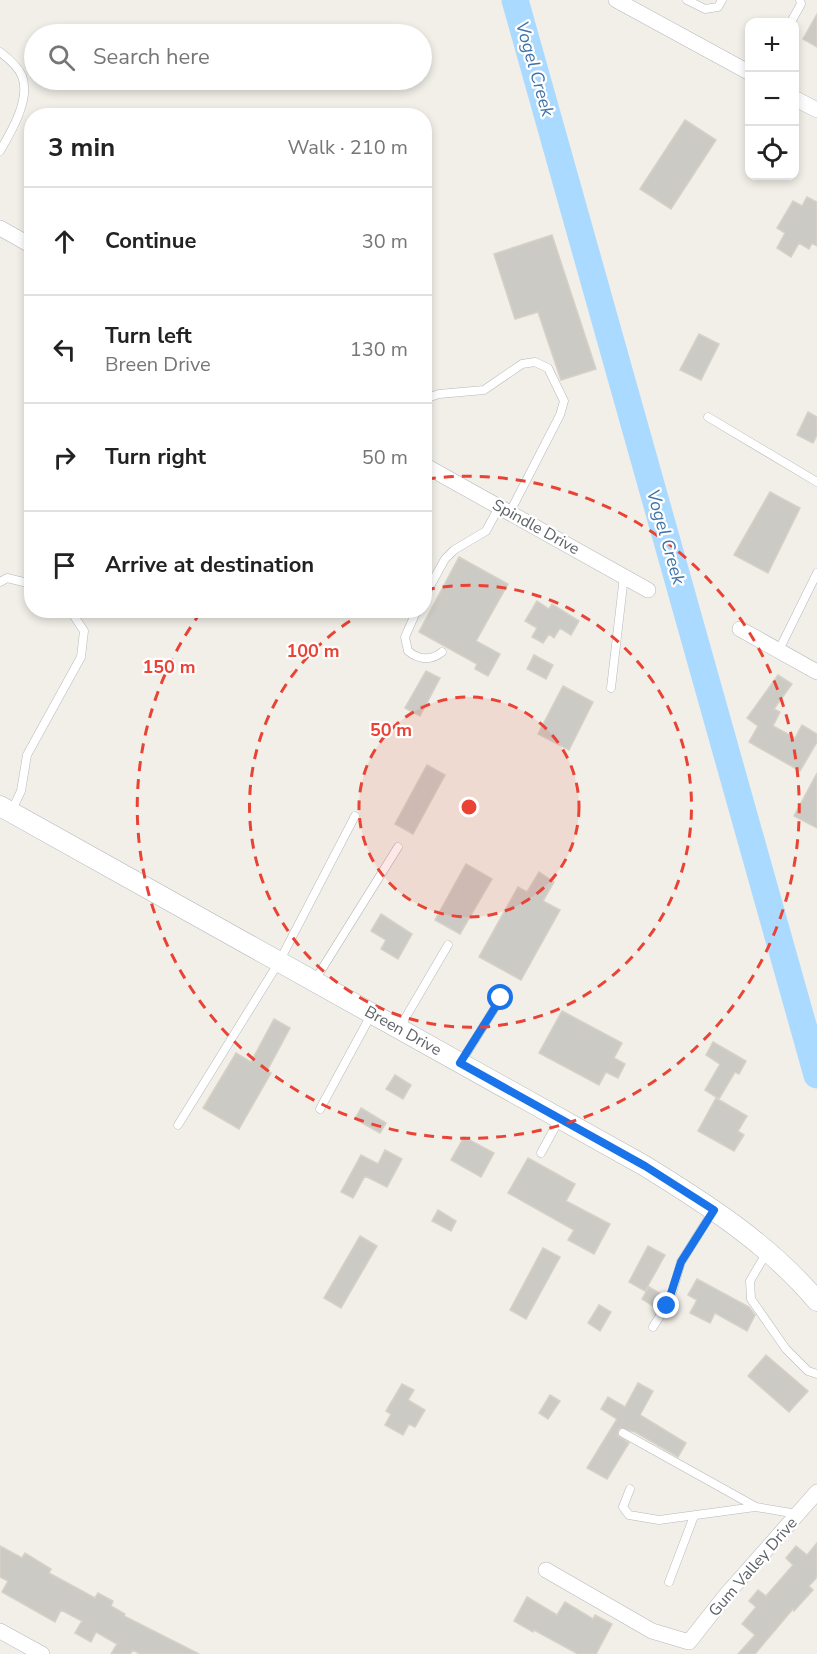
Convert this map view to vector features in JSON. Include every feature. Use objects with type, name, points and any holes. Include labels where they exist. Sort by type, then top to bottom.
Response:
[{"type":"street","points":[[616,0],[635,4],[748,72]]},
{"type":"street","points":[[799,100],[817,110]]},
{"type":"street","points":[[0,228],[24,242]]},
{"type":"street","name":"Spindle Drive","points":[[432,469],[648,590]]},
{"type":"street","points":[[740,629],[817,672]]},
{"type":"street","name":"Breen Drive","points":[[6,810],[645,1166],[714,1210],[768,1251],[817,1301]]},
{"type":"street","name":"Gum Valley Drive","points":[[546,1570],[652,1631],[689,1642],[726,1595],[817,1492]]},
{"type":"street","points":[[0,1631],[42,1654]]},
{"type":"lane","points":[[687,0],[705,9],[718,7],[722,0]]},
{"type":"lane","points":[[793,18],[801,4],[800,0]]},
{"type":"lane","points":[[0,52],[22,75],[24,88],[21,105],[0,151]]},
{"type":"lane","points":[[432,396],[484,390],[522,364],[535,362],[548,368],[564,401],[560,415],[505,509],[486,531],[454,550],[445,559],[432,583]]},
{"type":"lane","points":[[708,417],[817,482]]},
{"type":"lane","points":[[779,650],[817,573]]},
{"type":"lane","points":[[611,688],[624,576]]},
{"type":"lane","points":[[0,582],[7,578],[24,583]]},
{"type":"lane","points":[[6,810],[21,791],[27,755],[81,657],[84,631],[75,618]]},
{"type":"lane","points":[[413,618],[402,640],[408,651],[421,658],[435,657],[442,652]]},
{"type":"lane","points":[[178,1125],[279,962],[355,816]]},
{"type":"lane","points":[[314,981],[398,846]]},
{"type":"lane","points":[[399,1029],[448,945]]},
{"type":"lane","points":[[460,1063],[501,998]]},
{"type":"lane","points":[[320,1109],[371,1013]]},
{"type":"lane","points":[[541,1153],[560,1118]]},
{"type":"lane","points":[[653,1327],[670,1300],[681,1262],[714,1210]]},
{"type":"lane","points":[[768,1251],[750,1281],[751,1299],[786,1350],[808,1371],[817,1374]]},
{"type":"lane","points":[[623,1433],[756,1507]]},
{"type":"lane","points":[[630,1489],[623,1507],[629,1515],[658,1520],[756,1507],[799,1514]]},
{"type":"lane","points":[[669,1582],[694,1516]]},
{"type":"building","points":[[817,14],[817,47],[803,39]]},
{"type":"building","points":[[685,120],[716,140],[671,209],[640,189]]},
{"type":"building","points":[[807,197],[817,202],[817,246],[812,243],[809,249],[799,243],[791,257],[777,248],[785,233],[777,228],[793,201],[802,206]]},
{"type":"building","points":[[552,235],[596,369],[561,380],[538,312],[515,319],[494,254]]},
{"type":"building","points":[[699,334],[719,344],[701,380],[680,370]]},
{"type":"building","points":[[808,412],[817,417],[817,435],[813,443],[797,435]]},
{"type":"building","points":[[770,492],[800,508],[768,573],[734,555]]},
{"type":"building","points":[[459,557],[508,584],[476,641],[500,654],[488,676],[475,669],[477,664],[419,632],[426,618],[432,618],[432,608]]},
{"type":"building","points":[[537,601],[549,609],[552,604],[579,621],[571,635],[560,628],[554,638],[549,634],[543,643],[532,637],[537,628],[525,621]]},
{"type":"building","points":[[534,655],[553,665],[546,679],[527,669]]},
{"type":"building","points":[[426,671],[440,678],[420,716],[405,708]]},
{"type":"building","points":[[778,675],[792,684],[774,709],[780,712],[773,726],[795,738],[802,725],[817,734],[817,742],[800,771],[749,742],[758,726],[747,718]]},
{"type":"building","points":[[563,686],[593,702],[569,750],[538,734]]},
{"type":"building","points":[[427,765],[445,775],[413,834],[395,824]]},
{"type":"building","points":[[817,773],[817,828],[794,816]]},
{"type":"building","points":[[466,864],[492,879],[460,934],[435,920]]},
{"type":"building","points":[[539,872],[554,882],[543,901],[560,910],[521,980],[479,957],[518,887],[527,892]]},
{"type":"building","points":[[381,914],[412,934],[398,959],[381,949],[386,940],[371,931]]},
{"type":"building","points":[[562,1011],[622,1043],[614,1058],[625,1064],[618,1078],[606,1072],[599,1085],[539,1053]]},
{"type":"building","points":[[274,1019],[290,1028],[267,1071],[271,1073],[239,1129],[203,1108],[236,1053],[251,1062]]},
{"type":"building","points":[[713,1042],[746,1061],[739,1074],[735,1072],[719,1099],[705,1090],[720,1064],[706,1055]]},
{"type":"building","points":[[395,1075],[411,1085],[403,1099],[386,1089]]},
{"type":"building","points":[[716,1098],[747,1116],[738,1131],[744,1135],[734,1151],[698,1131]]},
{"type":"building","points":[[361,1108],[386,1123],[380,1133],[355,1119]]},
{"type":"building","points":[[464,1137],[494,1153],[481,1177],[451,1160]]},
{"type":"building","points":[[385,1150],[402,1159],[387,1187],[365,1176],[353,1198],[341,1192],[361,1155],[378,1164]]},
{"type":"building","points":[[528,1158],[575,1184],[566,1201],[610,1224],[594,1254],[568,1240],[574,1230],[508,1193]]},
{"type":"building","points":[[438,1210],[456,1221],[451,1231],[432,1221]]},
{"type":"building","points":[[360,1236],[377,1246],[341,1308],[324,1298]]},
{"type":"building","points":[[648,1246],[665,1255],[645,1291],[629,1282]]},
{"type":"building","points":[[543,1248],[560,1257],[526,1319],[510,1310]]},
{"type":"building","points":[[697,1279],[749,1307],[755,1315],[747,1331],[715,1313],[710,1323],[690,1313],[697,1300],[688,1295]]},
{"type":"building","points":[[649,1287],[661,1294],[653,1306],[642,1299]]},
{"type":"building","points":[[599,1305],[611,1312],[600,1331],[588,1323]]},
{"type":"building","points":[[766,1355],[808,1391],[789,1412],[748,1376]]},
{"type":"building","points":[[638,1383],[653,1391],[640,1415],[686,1443],[678,1457],[635,1432],[620,1428],[618,1436],[629,1443],[607,1479],[587,1468],[617,1419],[601,1409],[608,1397],[625,1407]]},
{"type":"building","points":[[402,1384],[414,1390],[408,1400],[425,1410],[415,1427],[409,1424],[403,1435],[385,1425],[391,1414],[386,1411]]},
{"type":"building","points":[[550,1395],[560,1401],[548,1419],[539,1413]]},
{"type":"building","points":[[817,1543],[817,1577],[809,1586],[813,1590],[794,1611],[793,1609],[755,1654],[738,1654],[755,1635],[742,1624],[756,1607],[749,1601],[758,1590],[766,1596],[793,1565],[786,1558],[796,1546],[807,1555]]},
{"type":"building","points":[[0,1546],[22,1558],[25,1553],[51,1569],[49,1573],[95,1598],[98,1593],[113,1601],[111,1606],[125,1614],[124,1616],[199,1654],[140,1654],[133,1650],[130,1654],[111,1654],[117,1644],[96,1632],[91,1642],[75,1633],[82,1621],[61,1610],[55,1622],[2,1592],[8,1581],[0,1577]]},
{"type":"building","points":[[527,1597],[557,1615],[565,1602],[593,1619],[595,1615],[612,1624],[596,1654],[578,1654],[514,1621]]},
{"type":"waterway","name":"Vogel Creek","points":[[515,0],[817,1075]]},
{"type":"route","points":[[501,998],[460,1063],[645,1166],[714,1210],[681,1262],[667,1306]]}]
